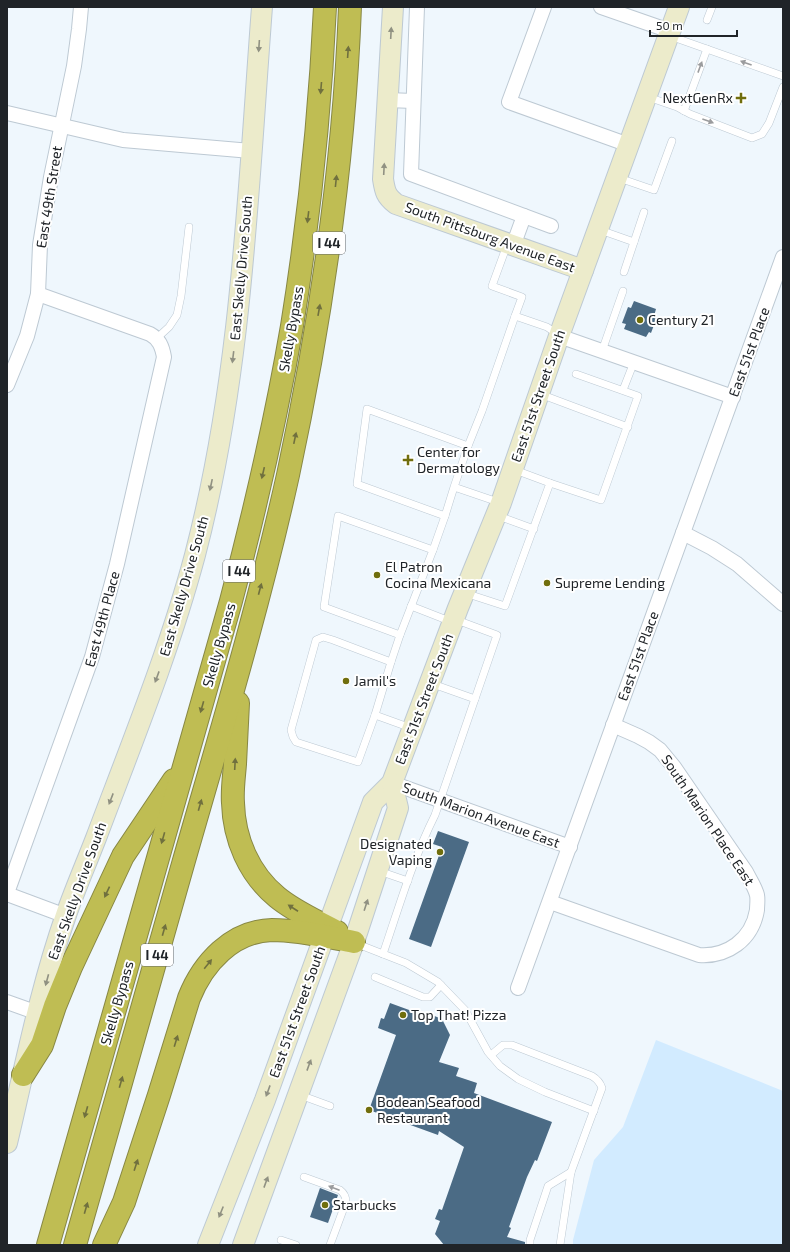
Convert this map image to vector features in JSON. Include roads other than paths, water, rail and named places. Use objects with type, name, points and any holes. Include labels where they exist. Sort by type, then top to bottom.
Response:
[{"type":"highway","name":"Skelly Bypass","points":[[48,1245],[232,601],[270,442],[305,241],[314,164],[322,72],[325,7]]},
{"type":"highway","name":"Skelly Bypass","points":[[75,1245],[240,665],[270,553],[288,476],[321,300],[342,126],[350,7]]},
{"type":"highway","points":[[240,665],[233,803],[235,826],[241,847],[252,869],[266,887],[278,898],[326,931],[354,942]]},
{"type":"highway","points":[[23,1075],[42,1045],[55,1006],[71,967],[124,856],[186,761]]},
{"type":"highway","points":[[104,1245],[124,1202],[189,998],[195,982],[206,966],[218,953],[233,941],[252,934],[270,930],[326,931]]},
{"type":"main road","name":"East Skelly Drive South","points":[[7,1143],[38,1013],[66,916],[166,653],[182,600],[208,501],[225,414],[233,360],[244,246],[262,7]]},
{"type":"main road","points":[[388,100],[392,7]]},
{"type":"main road","name":"East 51st Street South","points":[[208,1245],[265,1100],[373,802],[392,783],[464,593],[498,509],[559,336],[679,7]]},
{"type":"main road","name":"South Pittsburg Avenue East","points":[[388,100],[383,180],[388,197],[396,204],[583,270]]},
{"type":"main road","name":"East 51st Street South","points":[[243,1245],[354,942],[398,808],[392,783]]},
{"type":"street","name":"East 49th Street","points":[[7,385],[27,336],[38,294],[40,245],[51,177],[74,66],[81,7]]},
{"type":"street","points":[[417,7],[411,174],[552,226]]},
{"type":"street","points":[[544,7],[510,102],[628,145]]},
{"type":"street","points":[[601,7],[669,33]]},
{"type":"street","points":[[388,100],[413,101]]},
{"type":"street","points":[[7,113],[123,140],[251,151]]},
{"type":"street","points":[[510,245],[524,216]]},
{"type":"street","name":"East 51st Place","points":[[518,988],[783,257]]},
{"type":"street","points":[[38,294],[150,334],[157,338]]},
{"type":"street","points":[[559,336],[733,397]]},
{"type":"street","name":"East 49th Place","points":[[7,894],[77,700],[104,618],[164,357],[162,347],[157,338]]},
{"type":"street","points":[[683,533],[712,548],[737,564],[783,604]]},
{"type":"street","name":"South Marion Place East","points":[[550,902],[699,955],[709,956],[734,947],[743,940],[750,931],[755,919],[758,905],[757,896],[753,885],[746,872],[674,767],[660,750],[650,742],[613,725]]},
{"type":"street","name":"South Marion Avenue East","points":[[392,783],[570,847]]},
{"type":"street","points":[[7,894],[66,916]]},
{"type":"street","points":[[7,1002],[38,1013]]},
{"type":"lane","points":[[707,20],[712,7]]},
{"type":"lane","points":[[669,33],[707,49],[783,76]]},
{"type":"lane","points":[[684,111],[707,49]]},
{"type":"lane","points":[[646,96],[752,138],[762,134],[769,123],[783,87]]},
{"type":"lane","points":[[617,177],[654,190],[672,141]]},
{"type":"lane","points":[[624,272],[644,212]]},
{"type":"lane","points":[[157,338],[169,327],[177,316],[181,296],[189,227]]},
{"type":"lane","points":[[598,230],[634,242]]},
{"type":"lane","points":[[391,662],[333,640],[322,637],[316,640],[291,730],[296,742],[358,762],[375,715],[400,635],[433,550],[468,446],[482,411],[522,297],[492,286],[510,245]]},
{"type":"lane","points":[[602,351],[623,291]]},
{"type":"lane","points":[[515,316],[547,327],[559,336]]},
{"type":"lane","points":[[623,390],[634,362]]},
{"type":"lane","points":[[513,469],[601,500],[638,396],[576,374]]},
{"type":"lane","points":[[540,393],[628,427]]},
{"type":"lane","points":[[445,516],[357,484],[367,409],[468,446]]},
{"type":"lane","points":[[464,593],[505,606],[550,483]]},
{"type":"lane","points":[[454,487],[534,529]]},
{"type":"lane","points":[[400,635],[324,607],[338,516],[433,550]]},
{"type":"lane","points":[[383,954],[408,881],[435,815],[497,635],[411,606]]},
{"type":"lane","points":[[430,683],[475,699]]},
{"type":"lane","points":[[375,715],[413,728]]},
{"type":"lane","points":[[377,870],[408,881]]},
{"type":"lane","points":[[354,942],[406,963],[438,982],[465,1010],[491,1055],[500,1066],[518,1079],[544,1092],[594,1111]]},
{"type":"lane","points":[[375,977],[423,996],[430,997],[441,985]]},
{"type":"lane","points":[[491,1055],[503,1044],[512,1045],[592,1076],[598,1079],[601,1084],[602,1088],[571,1172],[560,1245]]},
{"type":"lane","points":[[298,1094],[330,1106]]},
{"type":"lane","points":[[530,1245],[530,1240],[548,1186],[571,1172]]},
{"type":"lane","points":[[304,1177],[340,1190],[344,1193],[346,1198],[346,1202],[330,1245]]},
{"type":"lane","points":[[281,1240],[296,1245]]},
{"type":"place","name":"NextGenRx","points":[[741,98]]},
{"type":"place","name":"Century 21","points":[[640,320]]},
{"type":"place","name":"Center for Dermatology","points":[[408,460]]},
{"type":"place","name":"El Patron Cocina Mexicana","points":[[377,575]]},
{"type":"place","name":"Supreme Lending","points":[[547,583]]},
{"type":"place","name":"Jamil's","points":[[346,681]]},
{"type":"place","name":"Designated Vaping","points":[[440,852]]},
{"type":"place","name":"Top That! Pizza","points":[[403,1015]]},
{"type":"place","name":"Bodean Seafood Restaurant","points":[[369,1110]]},
{"type":"place","name":"Starbucks","points":[[325,1205]]}]
